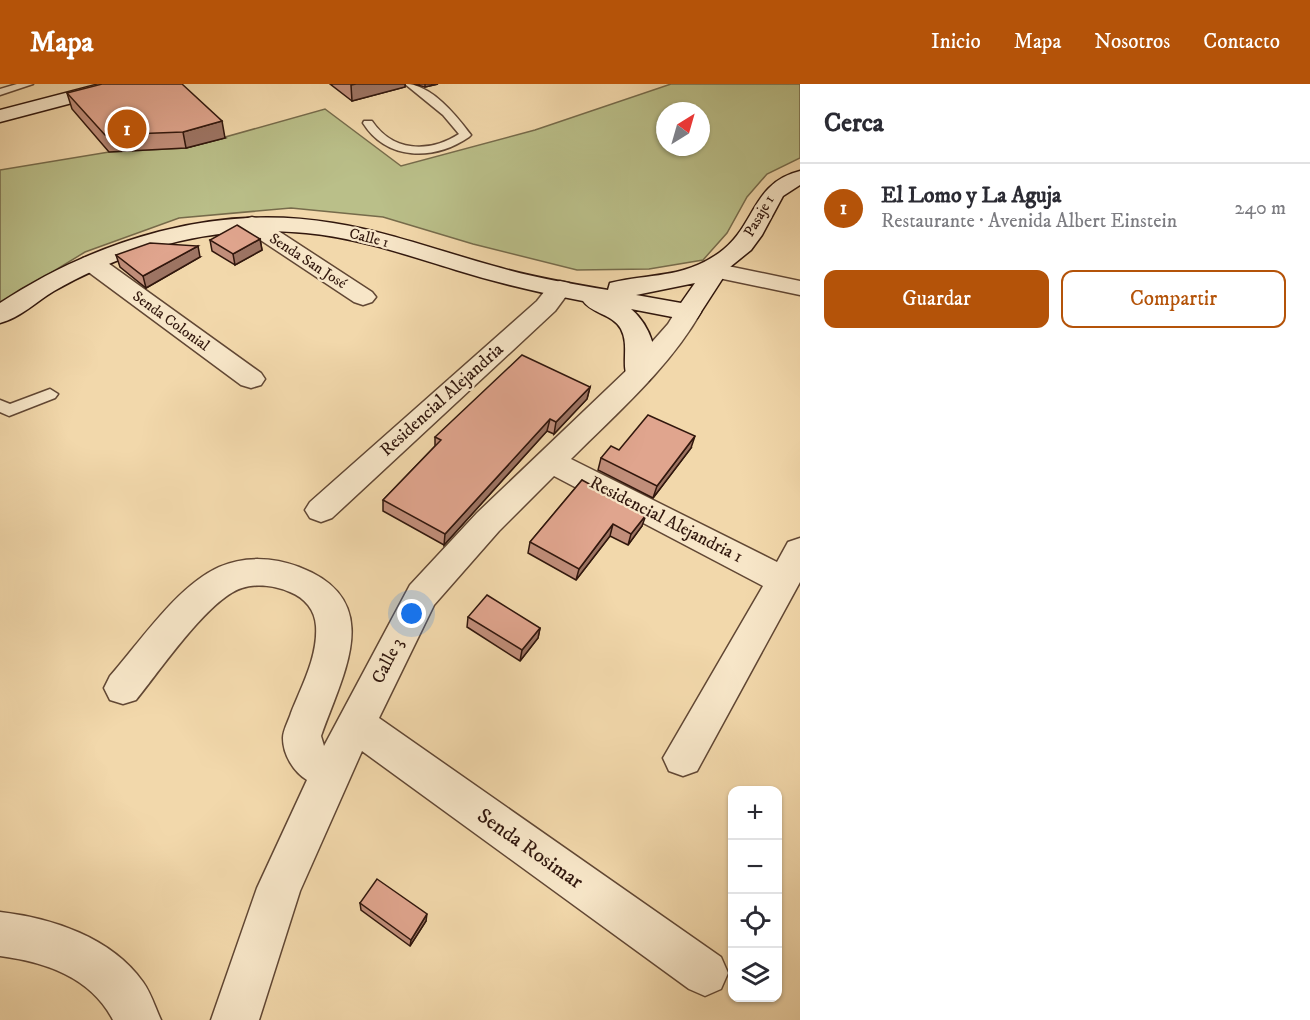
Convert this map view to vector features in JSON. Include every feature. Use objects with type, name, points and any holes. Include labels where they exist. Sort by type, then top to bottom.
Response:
[{"type":"street","points":[[0,116],[122,84]]},
{"type":"street","name":"Pasaje 1","points":[[720,266],[739,249],[753,230],[772,192],[800,177]]},
{"type":"street","name":"Calle 1","points":[[0,315],[55,280],[92,262],[172,235],[252,224],[308,226],[353,234],[521,281],[688,312]]},
{"type":"street","name":"Senda San José","points":[[252,224],[363,297]]},
{"type":"street","name":"Senda Colonial","points":[[92,262],[251,379]]},
{"type":"street","points":[[560,288],[650,286],[720,266],[800,288]]},
{"type":"street","points":[[688,312],[720,266]]},
{"type":"street","points":[[560,288],[612,307],[631,322],[642,350],[639,374]]},
{"type":"street","name":"Residencial Alejandria","points":[[321,510],[546,306],[560,288]]},
{"type":"street","name":"Calle 3","points":[[235,1020],[279,888],[331,773],[422,595],[488,522],[639,374],[678,329],[688,312]]},
{"type":"street","name":"Residencial Alejandria 1","points":[[550,461],[791,566]]},
{"type":"street","points":[[682,758],[791,566]]},
{"type":"street","points":[[123,688],[192,606],[209,590],[230,577],[252,573],[281,574],[309,585],[328,602],[334,624],[334,647],[302,736],[303,751],[315,764],[331,773]]},
{"type":"street","name":"Senda Rosimar","points":[[356,724],[705,973]]},
{"type":"street","points":[[0,933],[27,936],[84,957],[112,981],[128,1002],[137,1020]]},
{"type":"lane","points":[[0,92],[28,84]]},
{"type":"lane","points":[[368,123],[373,136],[386,144],[405,150],[430,149],[454,144],[465,135],[447,113],[410,84]]},
{"type":"lane","points":[[0,405],[9,411],[50,394]]},
{"type":"green space","points":[[671,84],[800,84],[800,158],[767,174],[747,197],[727,233],[703,260],[649,269],[577,270],[473,244],[383,217],[291,208],[179,218],[85,252],[0,304],[0,170],[109,152],[186,148],[325,109],[401,166],[535,130]]},
{"type":"building","points":[[102,84],[182,84],[222,121],[183,132],[105,135],[67,93]]},
{"type":"building","points":[[237,225],[260,239],[233,254],[210,240]]},
{"type":"building","points":[[150,243],[198,246],[143,276],[116,255]]},
{"type":"building","points":[[522,355],[590,387],[556,422],[550,419],[445,534],[383,500],[441,440],[435,437]]},
{"type":"building","points":[[648,415],[695,436],[657,486],[601,458],[611,446],[619,450]]},
{"type":"building","points":[[582,480],[646,515],[631,534],[613,524],[579,569],[530,542]]},
{"type":"building","points":[[487,595],[540,628],[522,650],[468,617]]},
{"type":"building","points":[[377,879],[427,914],[411,940],[360,903]]},
{"type":"place","name":"El Lomo y La Aguja","points":[[127,129]]}]
